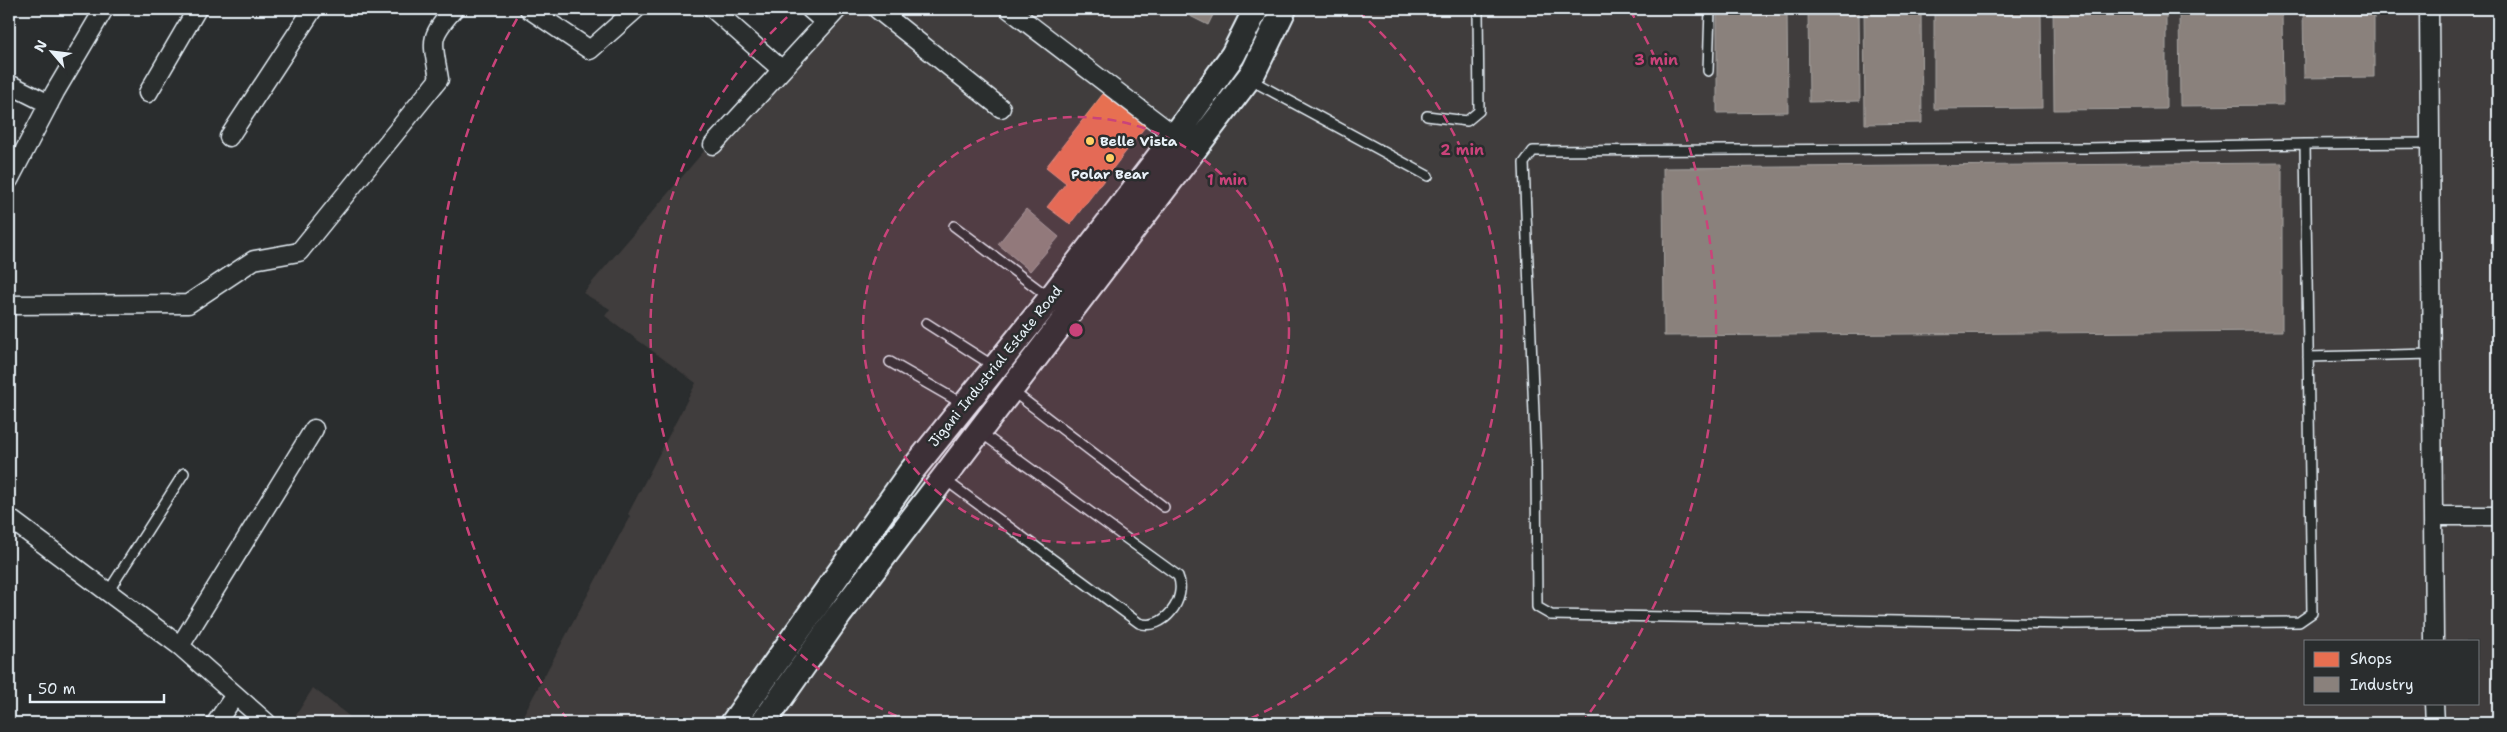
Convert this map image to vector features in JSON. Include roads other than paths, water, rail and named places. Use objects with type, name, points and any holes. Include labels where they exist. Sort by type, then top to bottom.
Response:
[{"type":"main road","name":"Jigani Industrial Estate Road","points":[[733,723],[910,473],[1050,299],[1175,136],[1233,55],[1256,9]]},
{"type":"main road","name":"Jigani Industrial Estate Road","points":[[762,723],[839,615],[1248,79],[1284,9]]},
{"type":"street","points":[[10,173],[104,9]]},
{"type":"street","points":[[148,93],[197,9]]},
{"type":"street","points":[[229,137],[313,9]]},
{"type":"street","points":[[9,305],[188,304],[254,260],[299,252],[438,79],[433,44],[436,29],[454,9]]},
{"type":"street","points":[[529,9],[590,50],[636,9]]},
{"type":"street","points":[[713,9],[782,70]]},
{"type":"street","points":[[810,9],[825,22]]},
{"type":"street","points":[[713,145],[838,9]]},
{"type":"street","points":[[877,9],[1001,108]]},
{"type":"street","points":[[1009,9],[1175,136]]},
{"type":"street","points":[[2429,9],[2434,640]]},
{"type":"street","points":[[9,84],[49,104]]},
{"type":"street","points":[[180,646],[314,429]]},
{"type":"street","points":[[2434,516],[2498,516]]},
{"type":"street","points":[[9,518],[180,646],[267,723]]},
{"type":"street","points":[[216,723],[235,695]]},
{"type":"street","points":[[2434,704],[2434,723]]},
{"type":"lane","points":[[1427,116],[1467,121],[1478,111],[1478,9]]},
{"type":"lane","points":[[1708,71],[1710,9]]},
{"type":"lane","points":[[1248,79],[1428,176]]},
{"type":"lane","points":[[2305,144],[2312,613],[2299,622],[2074,624],[1551,615],[1537,607],[1536,464],[1524,163],[1533,151],[2076,148],[2305,144],[2430,143]]},
{"type":"lane","points":[[954,226],[1050,299]]},
{"type":"lane","points":[[926,323],[996,367]]},
{"type":"lane","points":[[2308,357],[2432,354]]},
{"type":"lane","points":[[890,362],[966,405]]},
{"type":"lane","points":[[1010,390],[1164,507]]},
{"type":"lane","points":[[943,478],[1138,623],[1148,626],[1154,625],[1160,623],[1167,616],[1181,590],[1178,576],[980,431]]},
{"type":"lane","points":[[108,592],[184,472]]},
{"type":"place","name":"Belle Vista","points":[[1090,141]]},
{"type":"place","name":"Polar Bear","points":[[1110,158]]}]
